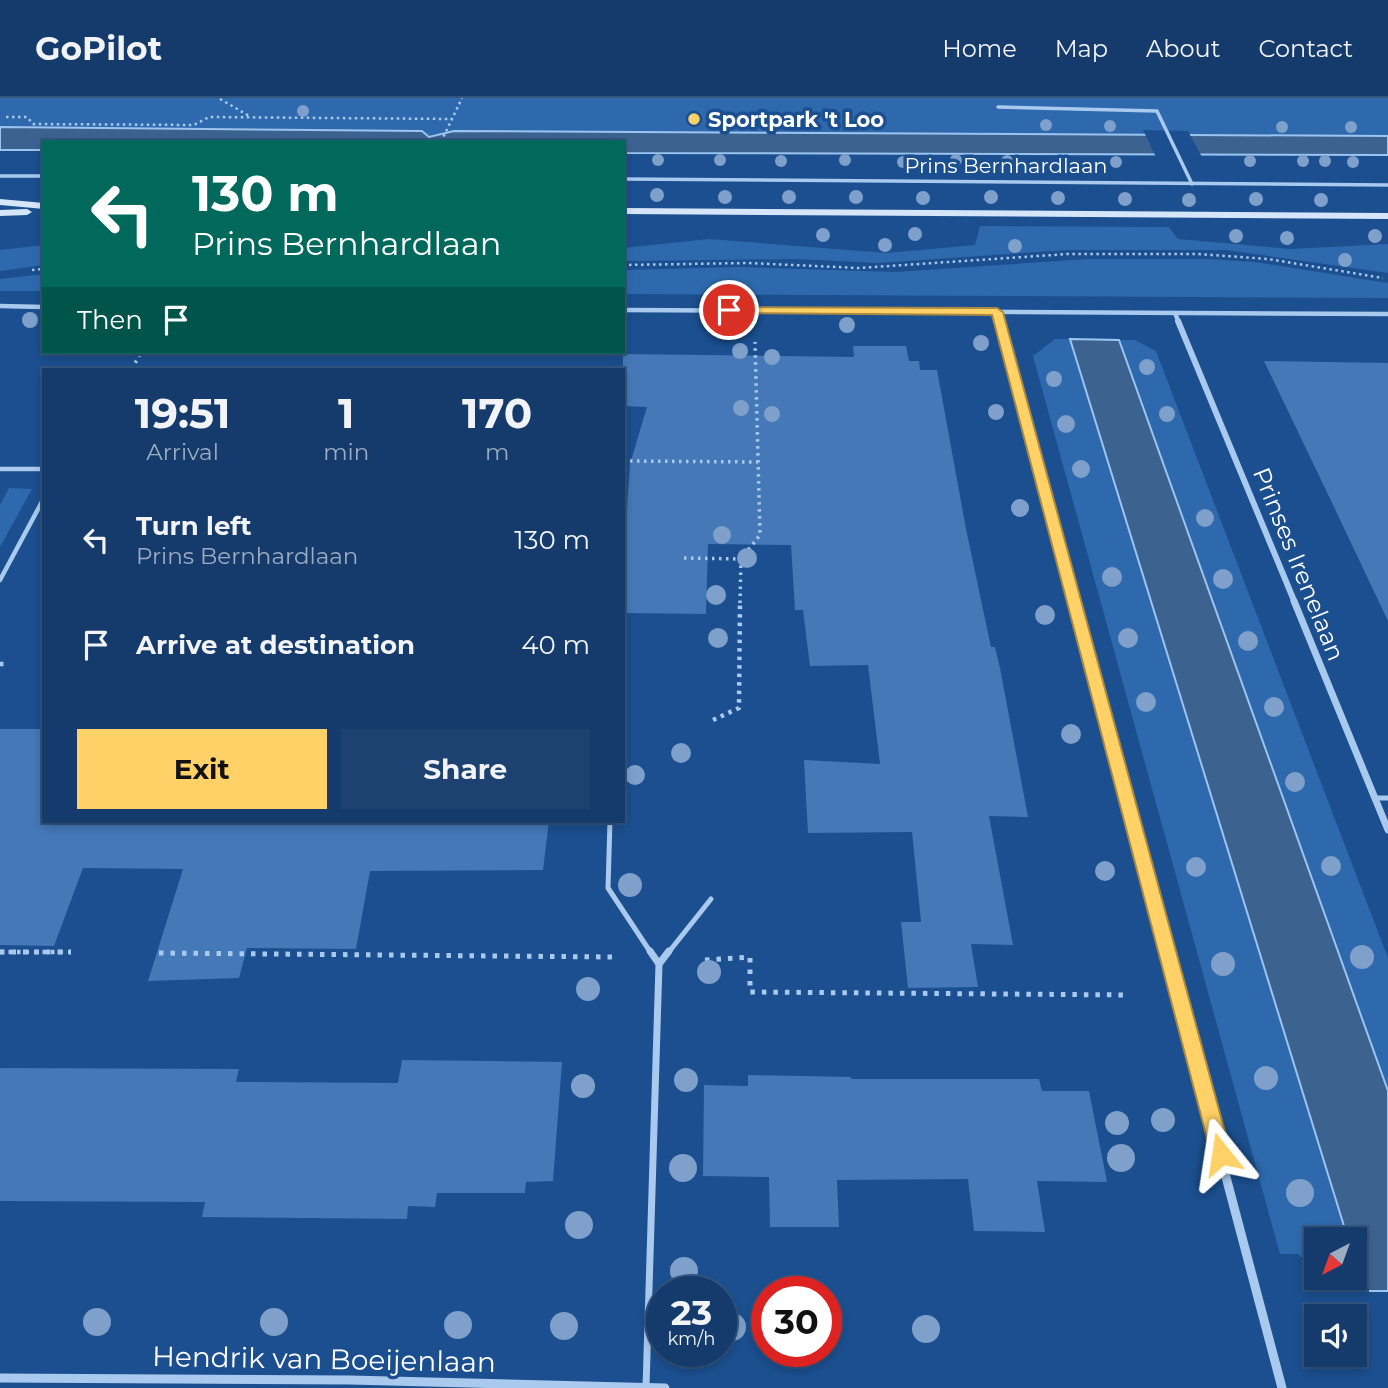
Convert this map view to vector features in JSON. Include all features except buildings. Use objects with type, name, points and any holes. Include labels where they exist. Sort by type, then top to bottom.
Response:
[{"type":"main road","points":[[0,202],[42,208]]},
{"type":"main road","points":[[0,213],[42,208]]},
{"type":"main road","name":"Prins Bernhardlaan","points":[[625,212],[1388,216]]},
{"type":"street","points":[[0,306],[42,307]]},
{"type":"street","points":[[625,310],[1388,314]]},
{"type":"street","points":[[997,312],[1282,1388]]},
{"type":"street","name":"Prinses Irenelaan","points":[[1175,313],[1388,830]]},
{"type":"street","name":"Hendrik van Boeijenlaan","points":[[0,1378],[350,1380],[665,1388]]},
{"type":"lane","points":[[998,107],[1157,111],[1192,184]]},
{"type":"lane","points":[[0,176],[42,176]]},
{"type":"lane","name":"Prins Bernhardlaan","points":[[625,179],[1388,185]]},
{"type":"lane","points":[[0,469],[42,469]]},
{"type":"lane","points":[[0,580],[42,502]]},
{"type":"lane","points":[[1375,798],[1388,798]]},
{"type":"lane","points":[[610,823],[608,888],[659,964],[646,1387]]},
{"type":"lane","points":[[659,964],[711,899]]},
{"type":"path","points":[[442,140],[444,130],[462,98]]},
{"type":"path","points":[[220,99],[252,118]]},
{"type":"path","points":[[6,117],[27,117],[33,124],[194,125],[209,117],[451,120]]},
{"type":"path","points":[[625,265],[748,263],[859,268],[1068,254],[1198,254],[1268,259],[1388,278]]},
{"type":"path","points":[[713,720],[739,708],[741,559],[760,535],[755,310]]},
{"type":"path","points":[[625,461],[758,462]]},
{"type":"path","points":[[684,558],[741,559]]},
{"type":"path","points":[[0,951],[71,952]]},
{"type":"path","points":[[159,953],[617,957],[659,964],[750,957],[750,992],[1129,995]]},
{"type":"shaded area","name":"Sportpark 't Loo","points":[[0,98],[1388,98],[1388,147],[625,143],[625,140],[0,139]]},
{"type":"shaded area","points":[[0,127],[422,131],[429,137],[454,131],[1388,136],[1388,155],[625,153],[625,140],[42,140],[42,150],[0,150]]},
{"type":"shaded area","points":[[980,226],[1169,227],[1178,239],[1291,249],[1388,244],[1388,273],[1226,250],[1067,250],[878,263],[796,259],[625,261],[625,248],[709,239],[887,253],[975,245]]},
{"type":"shaded area","points":[[42,245],[42,265],[0,271],[0,250]]},
{"type":"shaded area","points":[[1086,259],[1208,259],[1255,262],[1388,283],[1388,298],[625,294],[625,270],[738,267],[895,272]]},
{"type":"shaded area","points":[[42,274],[42,291],[0,291],[0,279]]},
{"type":"shaded area","points":[[1055,339],[1070,339],[1344,1227],[1304,1227],[1304,1260],[1298,1254],[1280,1254],[1033,356]]},
{"type":"shaded area","points":[[1070,339],[1119,340],[1388,1091],[1388,1291],[1364,1291],[1367,1290],[1367,1227],[1344,1227]]},
{"type":"shaded area","points":[[1119,340],[1135,340],[1156,351],[1388,958],[1388,1091]]},
{"type":"shaded area","points":[[9,488],[32,489],[0,547],[0,505]]},
{"type":"shaded area","points":[[1337,1290],[1364,1291],[1339,1292]]},
{"type":"pier","points":[[1143,130],[1188,131],[1202,157],[1157,159]]},
{"type":"place","name":"Sportpark 't Loo","points":[[694,119]]},
{"type":"route","points":[[729,310],[997,312],[1221,1154]]}]
